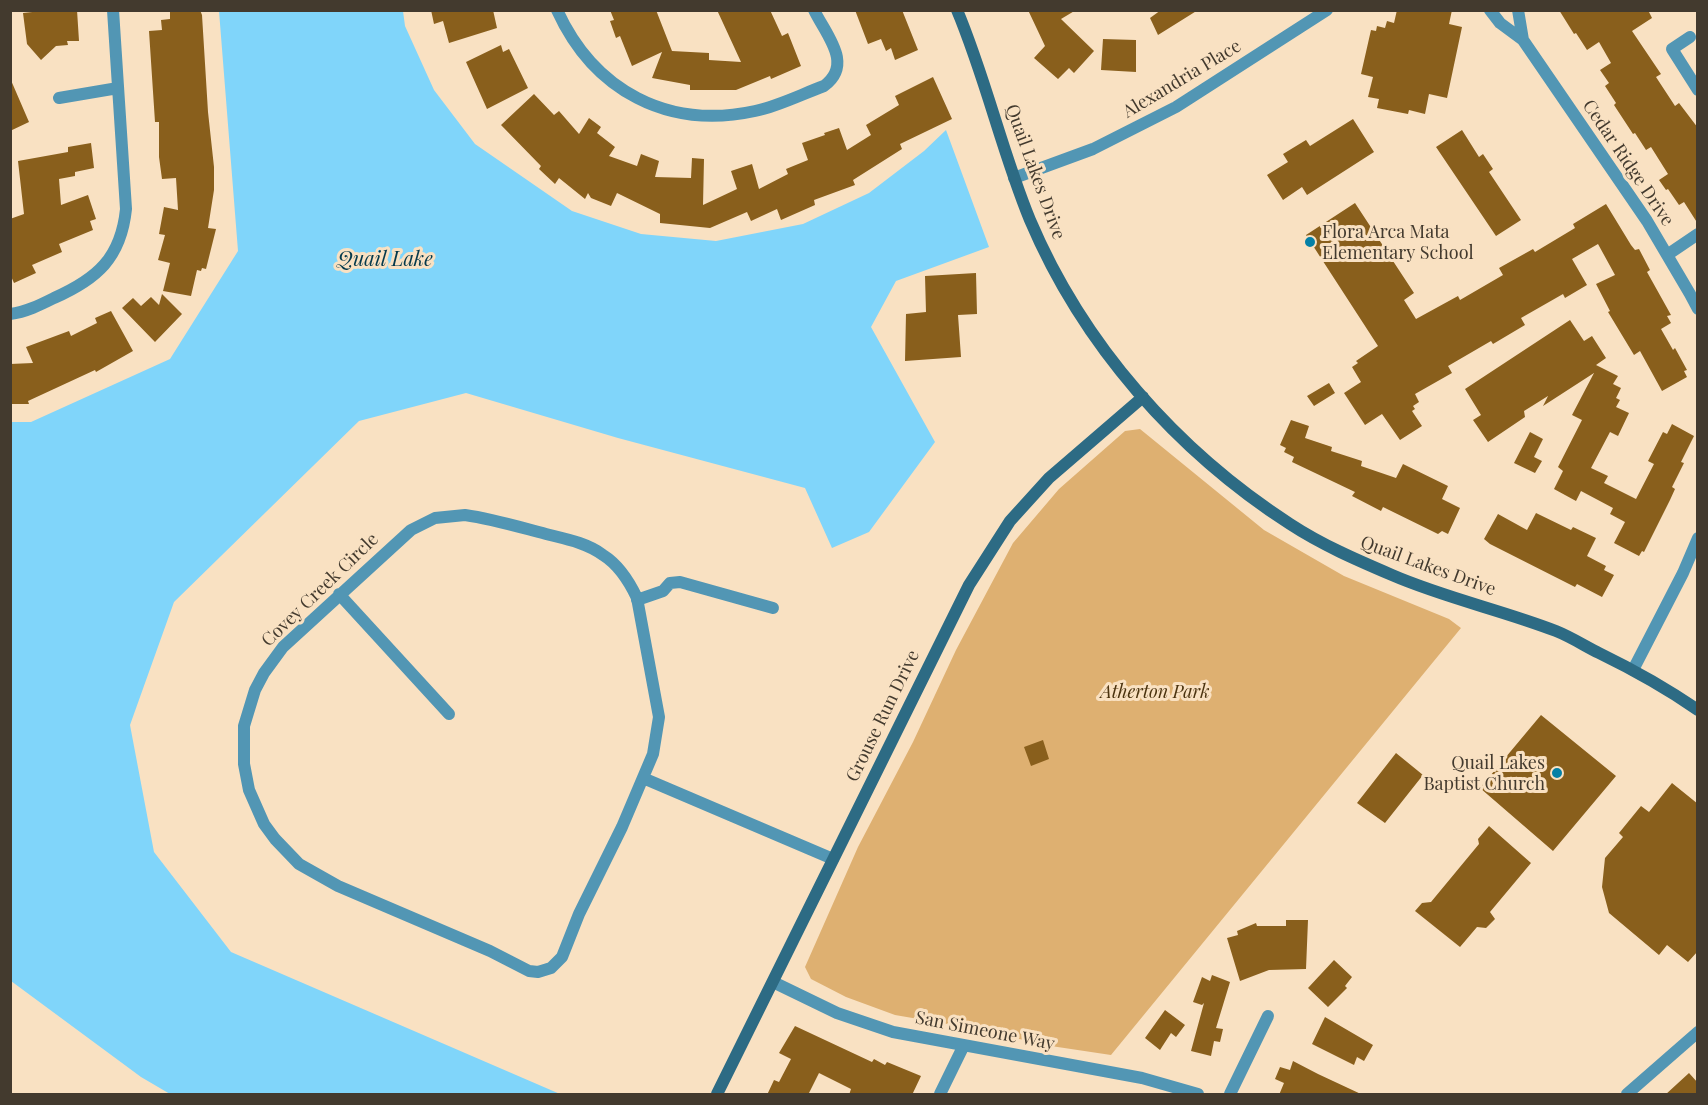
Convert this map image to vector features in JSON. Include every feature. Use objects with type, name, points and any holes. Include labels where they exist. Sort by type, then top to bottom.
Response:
[{"type":"main road","name":"Quail Lakes Drive","points":[[957,10],[992,106],[1014,178],[1044,251],[1074,306],[1107,355],[1182,440],[1231,483],[1292,525],[1332,548],[1397,577],[1559,633],[1633,670],[1672,692],[1698,711]]},
{"type":"main road","name":"Grouse Run Drive","points":[[717,1095],[958,605],[989,553],[1010,521],[1049,478],[1143,397]]},
{"type":"street","points":[[10,314],[34,307],[86,283],[96,275],[117,247],[126,210],[112,10]]},
{"type":"street","points":[[557,10],[572,40],[583,55],[620,89],[647,104],[666,110],[704,116],[726,116],[758,110],[824,86],[831,81],[837,72],[837,53],[814,10]]},
{"type":"street","name":"Alexandria Place","points":[[1014,178],[1093,149],[1176,107],[1327,10]]},
{"type":"street","name":"Cedar Ridge Drive","points":[[1490,10],[1500,23],[1523,40],[1641,213],[1698,309]]},
{"type":"street","name":"Cedar Ridge Drive","points":[[1518,10],[1523,40]]},
{"type":"street","points":[[1690,37],[1672,49],[1698,90]]},
{"type":"street","points":[[59,98],[118,88]]},
{"type":"street","points":[[1667,255],[1698,234]]},
{"type":"street","name":"Covey Creek Circle","points":[[465,515],[499,521],[576,542],[594,549],[616,565],[631,584],[637,600],[659,717],[653,754],[557,964],[538,972],[529,971],[490,951],[321,878],[286,853],[264,824],[249,790],[244,764],[244,726],[255,690],[283,647],[411,530],[435,519],[465,515]]},
{"type":"street","points":[[1633,670],[1683,573],[1698,538]]},
{"type":"street","points":[[637,600],[663,591],[670,583],[680,582],[773,608]]},
{"type":"street","points":[[339,594],[449,714]]},
{"type":"street","points":[[643,778],[833,859]]},
{"type":"street","name":"San Simeone Way","points":[[772,982],[859,1021],[893,1032],[1142,1078],[1198,1095]]},
{"type":"street","points":[[1230,1095],[1268,1016]]},
{"type":"street","points":[[1627,1095],[1698,1032]]},
{"type":"street","points":[[940,1095],[964,1046]]},
{"type":"green space","name":"Atherton Park","points":[[1140,429],[1264,530],[1344,576],[1449,619],[1461,628],[1111,1055],[1051,1046],[965,1027],[895,1015],[846,997],[811,979],[805,967],[858,847],[913,742],[956,650],[1013,543],[1059,489],[1125,431]]},
{"type":"water","name":"Quail Lake","points":[[219,11],[403,11],[405,26],[434,90],[475,144],[572,211],[641,234],[716,241],[803,224],[869,193],[924,151],[946,130],[989,247],[896,281],[871,327],[935,442],[869,532],[832,548],[805,488],[618,438],[466,393],[359,421],[174,602],[130,725],[154,852],[231,952],[560,1094],[170,1094],[141,1077],[11,981],[11,422],[31,422],[170,359],[238,251]]},
{"type":"building","points":[[77,10],[79,41],[67,41],[68,45],[56,46],[41,60],[27,44],[23,13]]},
{"type":"building","points":[[170,10],[200,10],[202,15],[214,167],[214,190],[208,228],[216,229],[206,269],[197,270],[191,296],[163,291],[170,263],[158,260],[165,235],[159,234],[164,207],[178,210],[176,178],[162,179],[159,157],[159,122],[155,122],[149,31],[162,30],[161,20],[170,19]]},
{"type":"building","points":[[431,10],[493,10],[497,28],[449,43],[443,21],[434,24]]},
{"type":"building","points":[[610,10],[656,10],[672,51],[709,53],[709,60],[741,62],[717,10],[770,10],[782,36],[788,33],[801,66],[771,79],[770,76],[736,90],[690,90],[690,85],[652,78],[662,52],[632,66],[620,36],[616,38],[610,21],[614,20]]},
{"type":"building","points":[[855,10],[902,10],[918,50],[895,60],[891,48],[886,51],[881,39],[868,44]]},
{"type":"building","points":[[1028,10],[1076,10],[1061,19],[1094,51],[1074,73],[1069,68],[1058,79],[1034,58],[1045,46]]},
{"type":"building","points":[[1161,10],[1198,10],[1158,35],[1150,18]]},
{"type":"building","points":[[1397,10],[1452,10],[1449,24],[1462,27],[1447,98],[1429,94],[1425,114],[1409,110],[1408,114],[1377,108],[1379,99],[1368,97],[1373,77],[1361,74],[1371,30],[1376,31],[1377,26],[1385,28],[1387,21],[1394,23]]},
{"type":"building","points":[[1559,10],[1648,10],[1652,18],[1632,31],[1661,74],[1656,77],[1675,106],[1679,103],[1698,128],[1698,224],[1684,202],[1679,205],[1668,189],[1666,190],[1659,180],[1668,174],[1651,147],[1646,150],[1614,105],[1616,103],[1605,86],[1609,83],[1600,70],[1611,63],[1599,42],[1587,50]]},
{"type":"building","points":[[1103,39],[1136,40],[1136,72],[1101,70]]},
{"type":"building","points":[[501,45],[503,52],[509,49],[528,88],[487,109],[466,62]]},
{"type":"building","points":[[933,77],[952,119],[900,144],[902,149],[853,180],[855,185],[814,200],[815,205],[781,220],[777,209],[751,221],[747,212],[710,228],[660,223],[660,214],[617,193],[611,206],[591,198],[588,193],[585,199],[559,178],[555,184],[539,169],[541,166],[501,125],[534,94],[554,115],[559,111],[579,134],[589,118],[601,127],[597,133],[615,147],[609,156],[637,166],[641,154],[659,161],[655,177],[691,178],[692,158],[704,159],[703,205],[737,189],[731,171],[752,164],[759,189],[788,174],[786,169],[808,160],[802,143],[825,135],[824,133],[839,128],[847,150],[871,135],[866,125],[899,105],[895,96]]},
{"type":"building","points":[[10,78],[29,122],[10,131]]},
{"type":"building","points":[[1353,119],[1374,152],[1307,195],[1302,187],[1283,200],[1267,175],[1288,162],[1283,154],[1306,140],[1310,146]]},
{"type":"building","points":[[1462,130],[1479,157],[1483,154],[1493,169],[1489,172],[1521,220],[1496,236],[1436,147]]},
{"type":"building","points":[[91,143],[94,168],[75,172],[75,176],[59,179],[61,205],[88,195],[96,219],[90,221],[93,230],[59,244],[62,252],[32,265],[36,273],[14,283],[10,274],[10,219],[24,214],[18,161],[68,152],[68,147]]},
{"type":"building","points":[[1355,203],[1414,293],[1404,300],[1416,319],[1458,296],[1460,300],[1503,275],[1499,268],[1533,249],[1535,252],[1575,228],[1573,224],[1606,204],[1631,245],[1635,250],[1639,249],[1650,270],[1647,272],[1671,315],[1667,316],[1671,323],[1661,329],[1687,370],[1684,371],[1687,377],[1662,391],[1640,351],[1634,355],[1608,312],[1610,311],[1596,284],[1615,275],[1598,244],[1572,259],[1587,285],[1565,298],[1563,294],[1521,318],[1525,325],[1493,344],[1491,341],[1448,366],[1452,373],[1415,394],[1419,402],[1413,406],[1415,409],[1412,411],[1422,426],[1400,440],[1382,414],[1365,425],[1344,393],[1361,382],[1352,367],[1358,363],[1356,361],[1378,346],[1306,235]]},
{"type":"building","points":[[976,273],[977,314],[958,315],[961,357],[905,361],[906,314],[926,312],[925,276]]},
{"type":"building","points":[[162,294],[182,314],[155,342],[122,308],[133,298],[141,306],[151,297],[159,305]]},
{"type":"building","points":[[111,311],[133,351],[96,372],[95,370],[28,401],[29,404],[10,404],[10,364],[33,363],[26,347],[69,331],[71,336],[97,323],[95,318]]},
{"type":"building","points":[[1570,320],[1584,341],[1592,336],[1606,358],[1596,365],[1618,376],[1613,384],[1621,388],[1616,398],[1620,400],[1616,407],[1629,413],[1618,436],[1610,432],[1591,468],[1608,476],[1604,483],[1636,499],[1654,464],[1648,461],[1663,432],[1667,434],[1672,424],[1694,436],[1681,462],[1684,463],[1672,487],[1675,489],[1670,500],[1644,552],[1642,551],[1639,556],[1614,543],[1625,522],[1610,514],[1613,508],[1581,491],[1576,501],[1554,489],[1563,471],[1558,467],[1582,420],[1572,415],[1594,373],[1543,406],[1548,396],[1524,411],[1525,417],[1488,442],[1473,420],[1481,415],[1465,389]]},
{"type":"building","points":[[1329,383],[1335,393],[1314,406],[1307,396]]},
{"type":"building","points":[[1291,420],[1309,426],[1305,438],[1332,447],[1331,451],[1362,461],[1361,466],[1396,478],[1403,464],[1448,486],[1442,499],[1460,508],[1448,534],[1442,531],[1438,534],[1383,507],[1381,511],[1352,496],[1355,492],[1292,462],[1294,457],[1284,452],[1286,448],[1280,445]]},
{"type":"building","points":[[1530,432],[1543,439],[1534,457],[1542,461],[1535,473],[1514,463]]},
{"type":"building","points":[[1536,513],[1571,530],[1573,527],[1596,538],[1587,556],[1606,566],[1604,570],[1614,575],[1602,597],[1577,584],[1575,587],[1484,539],[1498,514],[1527,530]]},
{"type":"building","points":[[1541,715],[1616,776],[1553,851],[1480,788]]},
{"type":"building","points":[[1043,740],[1049,759],[1031,766],[1024,747]]},
{"type":"building","points":[[1396,753],[1423,775],[1385,823],[1357,803]]},
{"type":"building","points":[[1672,783],[1698,804],[1698,951],[1688,962],[1667,945],[1659,955],[1609,913],[1602,887],[1605,858],[1623,837],[1619,833],[1641,806],[1649,812]]},
{"type":"building","points":[[1489,826],[1531,863],[1490,912],[1495,919],[1486,928],[1477,927],[1460,947],[1415,911],[1422,903],[1431,902],[1479,844],[1478,839]]},
{"type":"building","points":[[1286,920],[1308,920],[1306,969],[1269,970],[1240,981],[1227,938],[1238,935],[1237,931],[1256,923],[1257,926],[1286,926]]},
{"type":"building","points":[[1334,960],[1352,977],[1345,986],[1347,988],[1328,1007],[1308,988]]},
{"type":"building","points":[[1212,975],[1230,982],[1216,1028],[1223,1029],[1220,1042],[1214,1041],[1211,1056],[1191,1051],[1204,1003],[1202,1005],[1193,1002],[1202,977],[1210,981]]},
{"type":"building","points":[[1165,1010],[1185,1025],[1176,1037],[1171,1033],[1160,1050],[1145,1038]]},
{"type":"building","points":[[1325,1017],[1373,1045],[1364,1061],[1357,1057],[1354,1065],[1312,1044]]},
{"type":"building","points":[[795,1026],[872,1062],[874,1059],[885,1065],[887,1062],[921,1076],[912,1095],[849,1095],[851,1089],[819,1073],[808,1095],[767,1095],[774,1080],[779,1082],[791,1059],[779,1053]]},
{"type":"building","points":[[1293,1061],[1363,1095],[1279,1095],[1284,1083],[1275,1079],[1280,1067],[1290,1070]]},
{"type":"building","points":[[1689,1073],[1698,1083],[1698,1095],[1665,1095]]},
{"type":"place","name":"Flora Arca Mata Elementary School","points":[[1310,242]]},
{"type":"place","name":"Quail Lakes Baptist Church","points":[[1557,773]]}]
